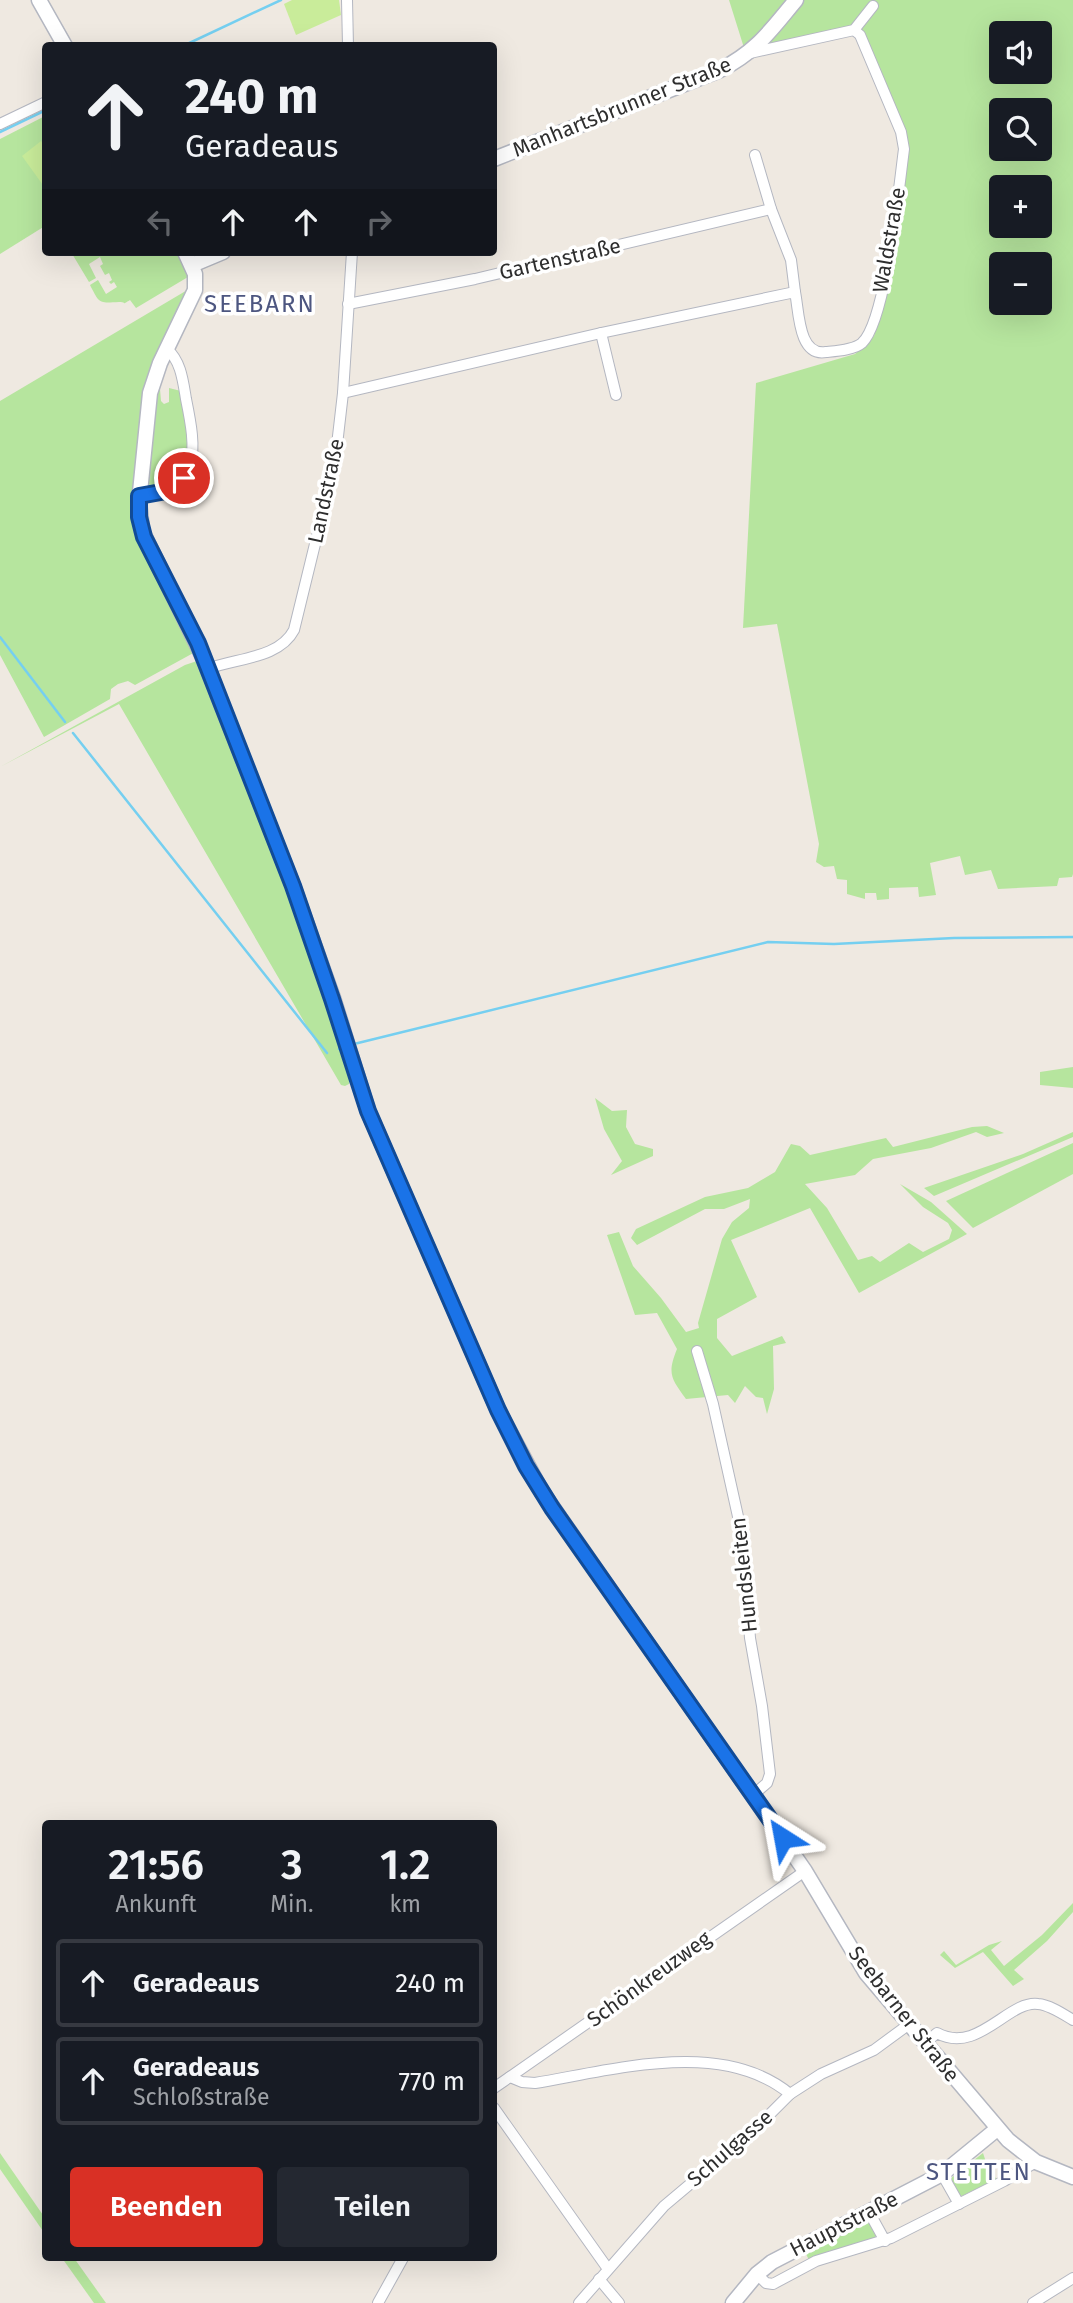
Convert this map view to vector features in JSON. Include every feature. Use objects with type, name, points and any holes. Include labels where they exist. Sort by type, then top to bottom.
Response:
[{"type":"main road","points":[[38,0],[63,42]]},
{"type":"main road","points":[[754,48],[796,0]]},
{"type":"main road","name":"Manhartsbrunner Straße","points":[[497,158],[720,70],[754,48]]},
{"type":"main road","name":"Seebarner Straße","points":[[188,258],[195,274],[195,290],[150,393],[139,496],[139,517],[144,537],[185,616],[208,669],[293,886],[368,1111],[507,1430],[538,1486],[603,1583],[805,1871],[860,1964],[924,2044],[1017,2150],[1036,2162],[1073,2177]]},
{"type":"main road","name":"Hauptstraße","points":[[733,2303],[757,2274],[794,2249],[942,2174],[997,2129]]},
{"type":"street","points":[[347,0],[348,42]]},
{"type":"street","points":[[854,30],[873,6]]},
{"type":"street","name":"Manhartsbrunner Straße","points":[[754,48],[854,30]]},
{"type":"street","name":"Waldstraße","points":[[755,155],[771,209],[791,260],[804,339],[810,349],[821,353],[859,346],[869,335],[885,284],[904,149],[901,132],[860,35],[854,30]]},
{"type":"street","points":[[0,124],[42,104]]},
{"type":"street","name":"Gartenstraße","points":[[348,304],[475,279],[771,209]]},
{"type":"street","name":"Landstraße","points":[[208,669],[273,650],[287,641],[294,630],[332,475],[343,393],[352,256]]},
{"type":"street","points":[[343,393],[601,333],[795,292]]},
{"type":"street","points":[[601,333],[615,395]]},
{"type":"street","points":[[139,496],[155,494],[180,482],[190,470],[193,458],[192,429],[181,372],[167,349]]},
{"type":"street","name":"Hundsleiten","points":[[697,1351],[713,1404],[743,1539],[750,1638],[770,1774],[767,1783],[753,1795]]},
{"type":"street","name":"Schönkreuzweg","points":[[497,2086],[805,1871]]},
{"type":"street","points":[[924,2044],[937,2034],[952,2039],[968,2037],[1033,2004],[1045,2005],[1073,2020]]},
{"type":"street","name":"Schulgasse","points":[[579,2303],[664,2206],[752,2132],[790,2094],[821,2074],[874,2050],[908,2025]]},
{"type":"street","points":[[510,2077],[535,2083],[670,2062],[742,2068],[770,2079],[790,2094]]},
{"type":"street","points":[[497,2112],[608,2269]]},
{"type":"street","points":[[757,2274],[766,2283],[773,2284],[816,2261],[885,2241],[1036,2162]]},
{"type":"street","points":[[942,2174],[959,2204]]},
{"type":"street","points":[[869,2212],[885,2241]]},
{"type":"street","points":[[378,2303],[400,2261]]},
{"type":"street","points":[[1033,2303],[1073,2278]]},
{"type":"street","points":[[598,2280],[619,2303]]},
{"type":"green space","points":[[292,0],[339,0],[341,15],[296,35],[284,4]]},
{"type":"green space","points":[[729,0],[1073,0],[1073,874],[1072,877],[1059,878],[1057,886],[998,889],[991,870],[965,875],[960,856],[930,863],[936,895],[919,897],[918,887],[889,888],[889,899],[877,900],[876,893],[865,893],[865,899],[847,894],[847,880],[837,879],[834,866],[824,867],[816,862],[819,844],[777,624],[743,628],[756,383],[855,354],[874,336],[887,283],[907,143],[860,26],[745,51]]},
{"type":"green space","points":[[42,118],[42,228],[0,254],[0,139]]},
{"type":"green space","points":[[41,141],[42,184],[22,156]]},
{"type":"green space","points":[[73,256],[179,256],[187,269],[188,277],[136,308],[130,300],[125,303],[103,302],[98,299],[90,285],[98,280],[106,294],[117,287],[114,282],[109,282],[112,280],[109,273],[105,275],[100,266],[103,264],[100,257],[89,264],[96,278],[89,282]]},
{"type":"green space","points":[[189,289],[146,380],[133,489],[139,540],[197,651],[135,685],[128,681],[118,684],[111,689],[110,699],[44,737],[0,655],[0,401]]},
{"type":"green space","points":[[169,388],[181,391],[188,429],[188,454],[178,476],[163,487],[147,488],[157,389],[160,389],[161,401],[164,404],[169,402]]},
{"type":"green space","points":[[197,661],[308,939],[350,1076],[349,1084],[345,1086],[341,1085],[119,704],[0,767],[185,665]]},
{"type":"green space","points":[[1073,1067],[1073,1088],[1040,1085],[1040,1072]]},
{"type":"green space","points":[[595,1098],[612,1111],[627,1110],[626,1127],[635,1144],[653,1149],[653,1156],[611,1175],[622,1161],[604,1129]]},
{"type":"green space","points":[[987,1126],[1004,1133],[987,1137],[976,1132],[931,1148],[873,1159],[855,1175],[805,1184],[827,1208],[858,1260],[872,1256],[880,1262],[909,1243],[923,1252],[949,1239],[952,1230],[948,1223],[923,1207],[900,1184],[931,1202],[967,1234],[859,1293],[810,1208],[731,1240],[757,1297],[717,1319],[717,1338],[732,1356],[782,1336],[786,1343],[773,1346],[774,1389],[767,1414],[763,1398],[756,1397],[745,1386],[735,1403],[728,1395],[686,1399],[672,1376],[672,1364],[677,1349],[657,1313],[635,1315],[607,1235],[619,1232],[633,1266],[686,1332],[699,1328],[698,1323],[722,1239],[732,1222],[749,1208],[750,1199],[724,1209],[705,1209],[637,1245],[631,1238],[636,1229],[705,1197],[748,1188],[775,1172],[791,1144],[800,1146],[810,1155],[886,1138],[893,1147],[972,1127]]},
{"type":"green space","points":[[1073,1132],[1073,1137],[934,1196],[924,1188],[1023,1154]]},
{"type":"green space","points":[[1073,1143],[1073,1174],[973,1228],[946,1201]]},
{"type":"green space","points":[[1073,1903],[1073,1912],[1047,1941],[1014,1970],[1024,1979],[1013,1986],[983,1952],[955,1968],[940,1955],[944,1951],[956,1965],[989,1945],[1002,1941],[991,1950],[1004,1966],[1042,1935]]},
{"type":"green space","points":[[0,2153],[42,2214],[42,2230],[0,2169]]},
{"type":"green space","points":[[983,2153],[986,2162],[984,2164],[991,2168],[996,2179],[962,2196],[959,2195],[950,2179]]},
{"type":"green space","points":[[868,2220],[877,2235],[873,2239],[809,2260],[805,2252]]},
{"type":"green space","points":[[64,2261],[76,2261],[106,2303],[94,2303]]},
{"type":"waterway","points":[[192,42],[281,0]]},
{"type":"waterway","points":[[0,132],[42,112]]},
{"type":"waterway","points":[[0,637],[65,722]]},
{"type":"waterway","points":[[73,733],[327,1053]]},
{"type":"waterway","points":[[354,1044],[768,942],[834,944],[954,938],[1073,937]]},
{"type":"district","name":"SEEBARN","points":[[260,304]]},
{"type":"district","name":"STETTEN","points":[[979,2172]]},
{"type":"route","points":[[184,478],[161,492],[139,496],[139,517],[144,537],[202,655],[293,886],[368,1111],[498,1410],[526,1466],[552,1508],[783,1838]]}]
